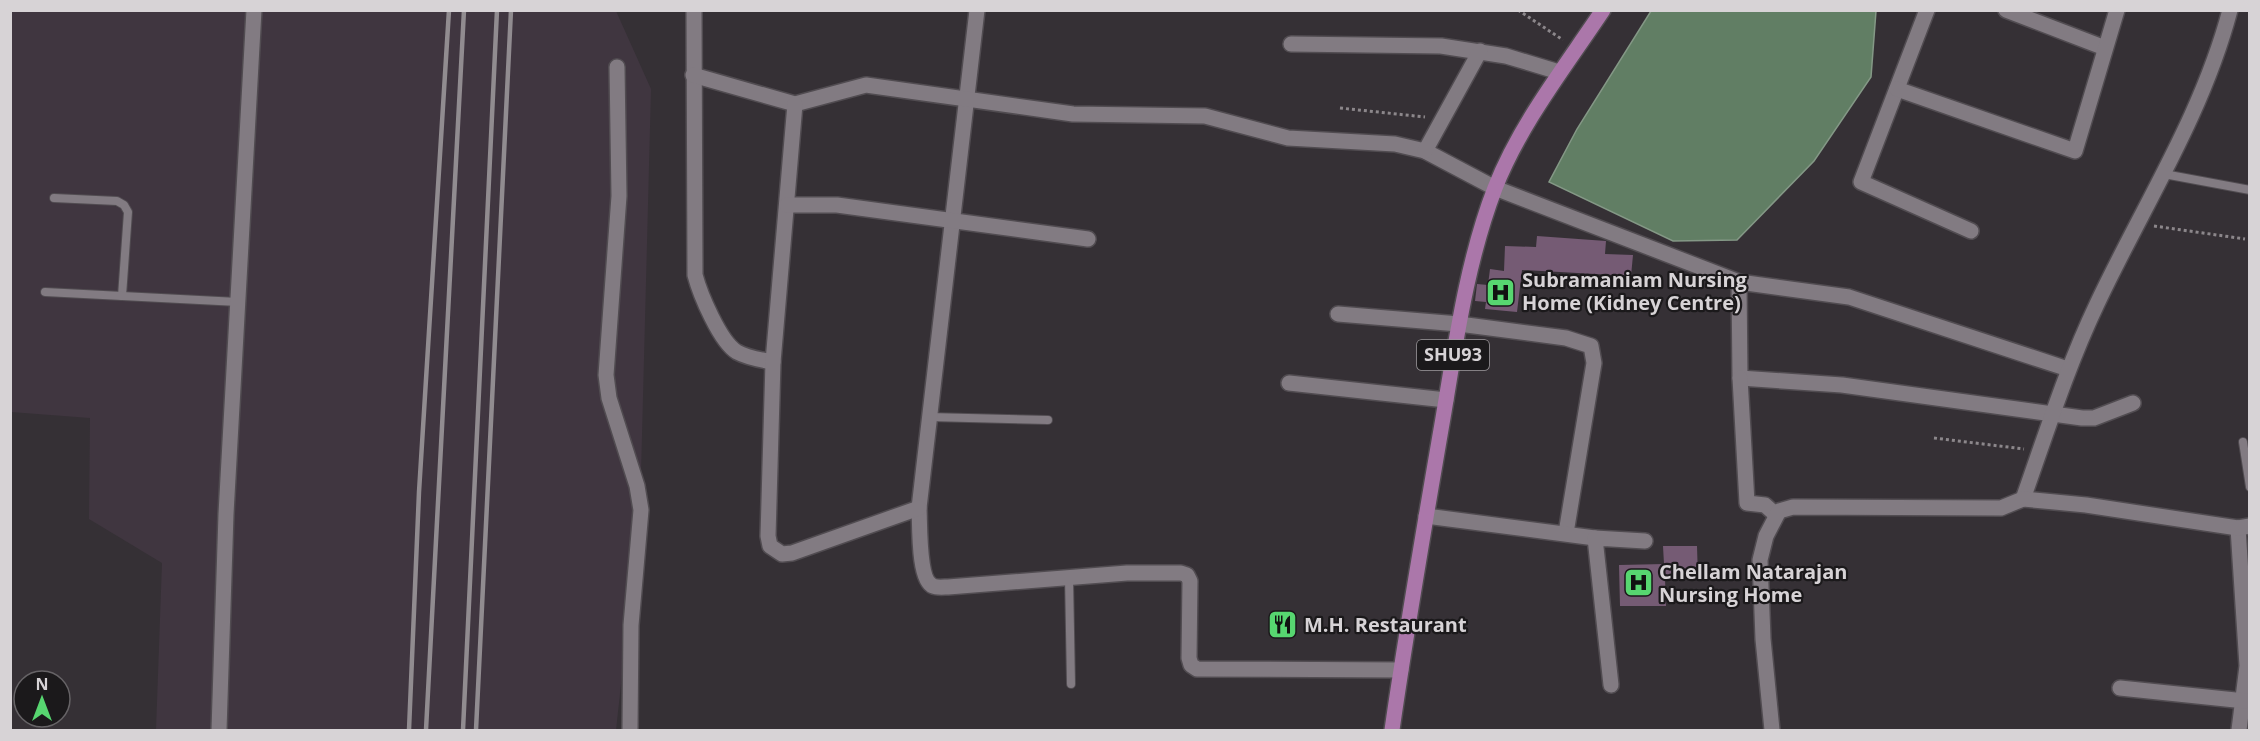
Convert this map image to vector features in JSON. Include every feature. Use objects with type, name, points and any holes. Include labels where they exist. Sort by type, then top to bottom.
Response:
[{"type":"main road","name":"SHU93","points":[[1392,730],[1459,324],[1495,188],[1559,72],[1602,10]]},
{"type":"street","points":[[219,730],[226,514],[254,10]]},
{"type":"street","points":[[694,10],[695,275],[700,292],[727,342],[736,351],[773,362]]},
{"type":"street","points":[[977,10],[920,508],[923,569],[927,580],[933,586],[1127,573],[1187,575],[1190,581],[1189,658],[1191,665],[1197,669],[1401,670]]},
{"type":"street","points":[[1927,10],[1861,182],[1971,231]]},
{"type":"street","points":[[2006,10],[2105,48]]},
{"type":"street","points":[[1897,89],[2075,151],[2116,10]]},
{"type":"street","points":[[2023,499],[2068,369],[2097,303],[2164,174],[2199,100],[2219,50],[2230,10]]},
{"type":"street","points":[[1291,44],[1441,46],[1480,51],[1559,72]]},
{"type":"street","points":[[1425,151],[1480,51]]},
{"type":"street","points":[[617,67],[618,196],[606,375],[609,398],[637,486],[641,510],[630,625],[630,730]]},
{"type":"street","points":[[693,75],[795,104],[866,85],[966,97],[1073,114],[1205,116],[1288,138],[1395,144],[1425,151],[1495,188],[1739,282],[1849,297],[2068,369]]},
{"type":"street","points":[[795,104],[773,362],[768,536],[774,551],[782,554],[792,553],[920,508]]},
{"type":"street","points":[[787,205],[837,205],[1088,239]]},
{"type":"street","points":[[1739,282],[1740,378],[1747,503],[1766,505],[1776,515]]},
{"type":"street","points":[[1338,314],[1459,324],[1583,341],[1594,352],[1566,533]]},
{"type":"street","points":[[1740,378],[1842,385],[2094,418],[2133,403]]},
{"type":"street","points":[[1289,383],[1446,400]]},
{"type":"street","points":[[1772,730],[1763,639],[1760,560],[1766,536],[1779,511],[1793,507],[2001,508],[2023,499],[2109,508],[2244,527],[2245,702],[2239,730]]},
{"type":"street","points":[[1426,516],[1595,538],[1645,540]]},
{"type":"street","points":[[1595,538],[1611,685]]},
{"type":"street","points":[[2120,688],[2245,702]]},
{"type":"lane","points":[[2164,174],[2250,190]]},
{"type":"lane","points":[[54,198],[117,201],[124,205],[128,212],[122,296]]},
{"type":"lane","points":[[45,292],[238,303]]},
{"type":"lane","points":[[929,417],[1048,420]]},
{"type":"lane","points":[[2243,442],[2250,488]]},
{"type":"lane","points":[[1069,578],[1071,684]]},
{"type":"path","points":[[1518,10],[1577,49]]},
{"type":"path","points":[[1340,108],[1413,114],[1442,120]]},
{"type":"path","points":[[2138,224],[2245,239]]},
{"type":"path","points":[[1934,438],[2040,450]]},
{"type":"shaded area","points":[[10,11],[616,11],[651,89],[640,512],[616,730],[156,730],[162,563],[89,519],[90,418],[11,412]]},
{"type":"shaded area","points":[[1651,11],[1876,11],[1871,77],[1814,161],[1737,240],[1673,241],[1549,182],[1577,129]]},
{"type":"building","points":[[1537,236],[1606,241],[1605,254],[1633,255],[1631,276],[1522,270],[1517,312],[1485,309],[1486,302],[1475,301],[1477,284],[1488,285],[1490,269],[1504,271],[1505,246],[1536,247]]},
{"type":"building","points":[[1663,546],[1697,546],[1698,579],[1665,579],[1666,606],[1620,606],[1619,565],[1664,564]]},
{"type":"railway","points":[[409,730],[419,492],[449,10]]},
{"type":"railway","points":[[426,730],[464,10]]},
{"type":"railway","points":[[463,730],[497,10]]},
{"type":"railway","points":[[476,730],[511,10]]},
{"type":"place","name":"Subramaniam Nursing Home (Kidney Centre)","points":[[1501,292]]},
{"type":"place","name":"Chellam Natarajan Nursing Home","points":[[1638,583]]},
{"type":"place","name":"M.H. Restaurant","points":[[1283,625]]}]
